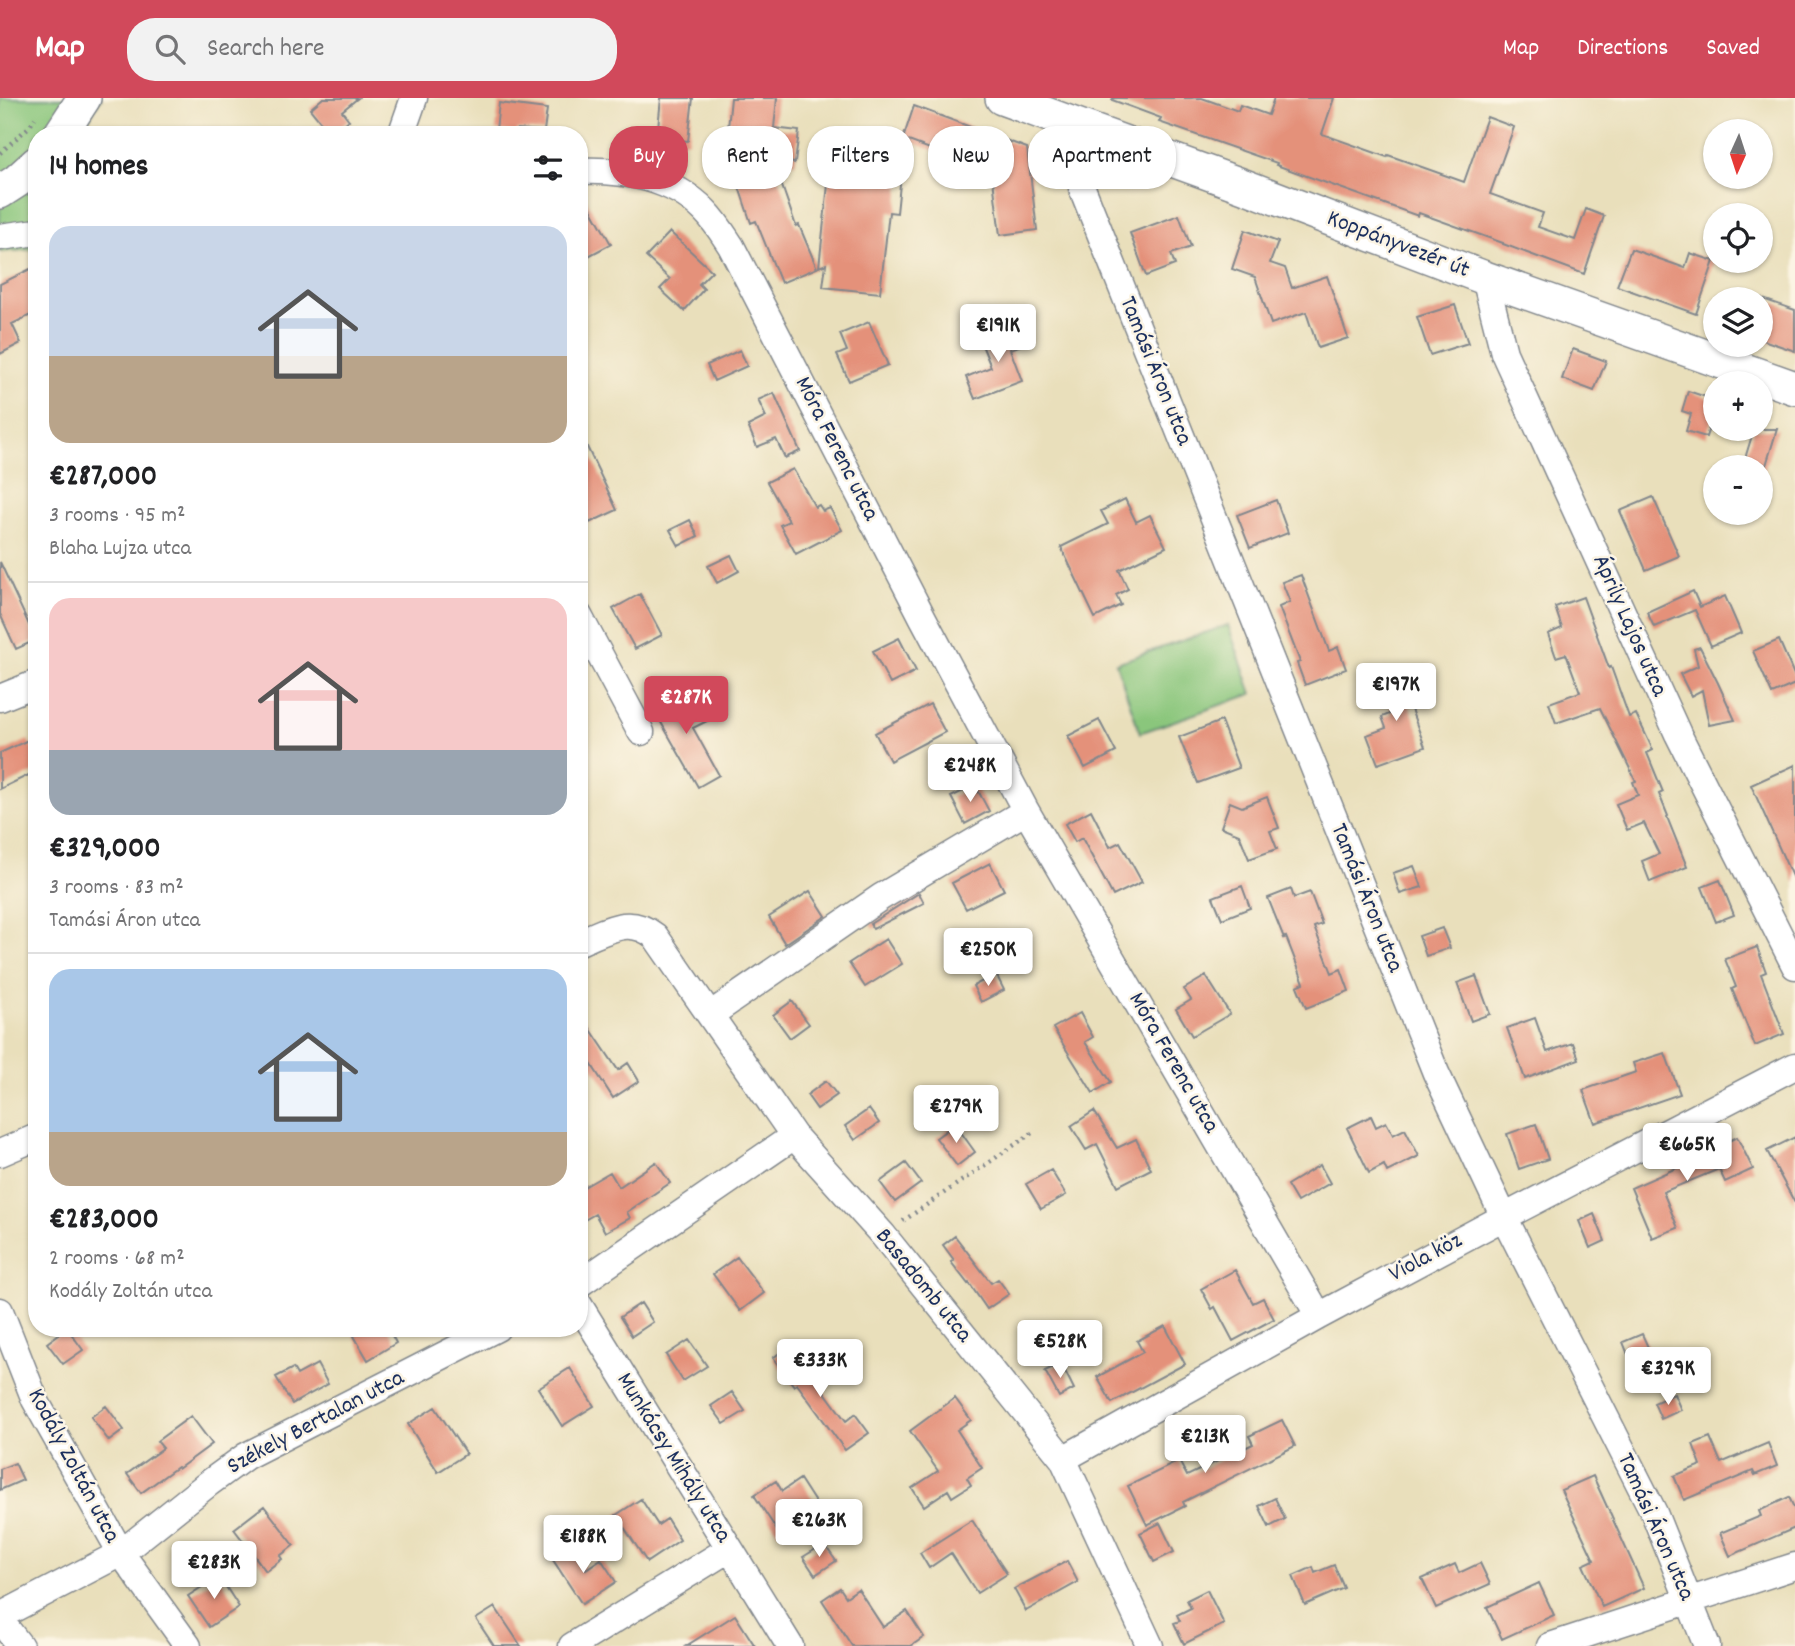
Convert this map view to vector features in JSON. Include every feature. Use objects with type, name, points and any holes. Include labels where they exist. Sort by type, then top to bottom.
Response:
[{"type":"street","points":[[51,122],[84,98]]},
{"type":"street","points":[[404,126],[414,98]]},
{"type":"street","name":"Koppányvezér út","points":[[1002,98],[1078,126]]},
{"type":"street","name":"Koppányvezér út","points":[[1176,161],[1485,278],[1795,388]]},
{"type":"street","points":[[0,192],[28,171]]},
{"type":"street","name":"Móra Ferenc utca","points":[[588,171],[626,173],[659,181],[683,193],[704,210],[732,246],[923,618],[1026,811],[1319,1316]]},
{"type":"street","name":"Tamási Áron utca","points":[[1082,189],[1431,1060],[1504,1217],[1654,1513],[1707,1646]]},
{"type":"street","points":[[0,237],[28,233]]},
{"type":"street","name":"Áprily Lajos utca","points":[[1485,278],[1504,353],[1678,734],[1795,966]]},
{"type":"street","points":[[588,634],[641,732]]},
{"type":"street","points":[[0,698],[28,687]]},
{"type":"street","points":[[710,1014],[881,897],[1026,811]]},
{"type":"street","name":"Basadomb utca","points":[[588,939],[632,924],[655,936],[794,1136],[883,1235],[1063,1459],[1150,1646]]},
{"type":"street","name":"Viola köz","points":[[1063,1459],[1319,1316],[1795,1066]]},
{"type":"street","points":[[588,1278],[794,1136]]},
{"type":"street","points":[[0,1153],[28,1141]]},
{"type":"street","name":"Kodály Zoltán utca","points":[[0,1311],[35,1400],[121,1553],[188,1646]]},
{"type":"street","name":"Munkácsy Mihály utca","points":[[588,1320],[790,1646]]},
{"type":"street","name":"Székely Bertalan utca","points":[[0,1618],[121,1553],[246,1456],[478,1337]]},
{"type":"street","points":[[572,1646],[729,1549]]},
{"type":"street","points":[[1550,1646],[1795,1566]]},
{"type":"street","points":[[0,1618],[20,1646]]},
{"type":"path","points":[[30,126],[51,122]]},
{"type":"path","points":[[0,153],[28,128]]},
{"type":"path","points":[[883,1235],[1032,1133]]},
{"type":"green space","points":[[0,98],[101,98],[84,126],[28,126],[28,250],[0,252]]},
{"type":"green space","points":[[1228,625],[1252,694],[1140,733],[1116,663]]},
{"type":"building","points":[[323,98],[358,98],[342,111],[349,120],[342,126],[324,126],[310,109]]},
{"type":"building","points":[[661,98],[693,98],[688,141],[688,126],[658,126]]},
{"type":"building","points":[[731,98],[777,98],[774,126],[728,126]]},
{"type":"building","points":[[1202,98],[1238,111],[1240,105],[1268,115],[1274,98],[1334,98],[1322,134],[1464,182],[1487,117],[1514,127],[1490,194],[1543,213],[1538,227],[1575,240],[1586,209],[1604,216],[1584,274],[1159,122],[1161,118],[1112,100]]},
{"type":"building","points":[[499,103],[547,109],[545,126],[496,126]]},
{"type":"building","points":[[914,106],[968,126],[928,126],[928,148],[914,143],[914,126],[907,126]]},
{"type":"building","points":[[793,130],[799,131],[793,163]]},
{"type":"building","points":[[1014,143],[1027,148],[1028,189],[1032,189],[1037,230],[1000,235],[994,189],[1014,189]]},
{"type":"building","points":[[740,189],[783,189],[796,226],[799,225],[817,268],[781,283],[756,221],[751,223]]},
{"type":"building","points":[[828,189],[900,189],[897,213],[889,212],[880,293],[823,287],[826,264],[819,267]]},
{"type":"building","points":[[588,203],[611,244],[588,256]]},
{"type":"building","points":[[1179,215],[1191,247],[1171,254],[1175,265],[1146,276],[1130,233]]},
{"type":"building","points":[[1245,230],[1278,242],[1270,263],[1285,268],[1292,288],[1327,276],[1348,338],[1318,348],[1306,312],[1271,324],[1255,277],[1232,269]]},
{"type":"building","points":[[670,232],[712,271],[699,284],[704,289],[684,311],[660,289],[670,279],[646,257]]},
{"type":"building","points":[[1631,249],[1685,268],[1690,253],[1703,257],[1703,273],[1710,273],[1696,314],[1617,286]]},
{"type":"building","points":[[28,270],[28,316],[12,324],[21,343],[0,354],[0,284]]},
{"type":"building","points":[[1773,302],[1795,310],[1795,351],[1773,343]]},
{"type":"building","points":[[1455,305],[1468,343],[1430,355],[1417,317]]},
{"type":"building","points":[[869,322],[888,365],[849,381],[837,355],[847,351],[840,334]]},
{"type":"building","points":[[1018,326],[1025,344],[1010,349],[1022,381],[975,399],[966,377],[991,367],[980,340]]},
{"type":"building","points":[[1573,349],[1606,361],[1594,391],[1562,379]]},
{"type":"building","points":[[740,350],[747,366],[714,381],[707,365]]},
{"type":"building","points":[[1688,391],[1703,396],[1703,436],[1686,431],[1691,414],[1682,411]]},
{"type":"building","points":[[774,393],[800,451],[785,458],[776,439],[757,447],[748,426],[766,417],[758,400]]},
{"type":"building","points":[[1773,429],[1777,429],[1769,455],[1746,455],[1750,441],[1773,441]]},
{"type":"building","points":[[588,449],[617,510],[589,523],[588,520]]},
{"type":"building","points":[[793,469],[815,507],[819,505],[823,511],[830,508],[842,530],[796,554],[780,525],[789,521],[767,482]]},
{"type":"building","points":[[1653,497],[1679,556],[1646,570],[1620,511]]},
{"type":"building","points":[[1125,499],[1136,522],[1150,515],[1166,547],[1119,570],[1128,589],[1116,595],[1121,605],[1095,618],[1061,547],[1108,524],[1101,511]]},
{"type":"building","points":[[1276,500],[1288,533],[1250,548],[1237,515]]},
{"type":"building","points":[[690,520],[698,536],[679,546],[670,530]]},
{"type":"building","points":[[731,555],[739,571],[717,583],[708,566]]},
{"type":"building","points":[[0,562],[28,623],[28,644],[16,649],[0,614]]},
{"type":"building","points":[[1301,575],[1329,651],[1338,647],[1346,669],[1305,685],[1297,663],[1300,662],[1279,607],[1290,602],[1282,582]]},
{"type":"building","points":[[1693,591],[1700,607],[1725,596],[1741,633],[1711,646],[1695,610],[1654,627],[1647,612]]},
{"type":"building","points":[[640,594],[662,635],[635,649],[613,609]]},
{"type":"building","points":[[1583,597],[1629,717],[1636,714],[1653,750],[1647,753],[1663,792],[1659,794],[1667,817],[1687,867],[1650,882],[1642,861],[1659,854],[1644,823],[1627,830],[1616,804],[1638,795],[1633,782],[1636,781],[1600,708],[1556,723],[1549,703],[1580,692],[1566,654],[1556,657],[1548,634],[1562,628],[1555,607]]},
{"type":"building","points":[[899,638],[916,671],[890,684],[873,651]]},
{"type":"building","points":[[1779,640],[1795,677],[1795,684],[1772,694],[1753,651]]},
{"type":"building","points":[[1700,647],[1735,720],[1709,725],[1702,690],[1691,696],[1680,674],[1698,666],[1694,649]]},
{"type":"building","points":[[1396,669],[1425,747],[1378,764],[1367,735],[1386,728],[1382,717],[1392,713],[1378,675]]},
{"type":"building","points":[[677,692],[688,711],[701,705],[709,720],[693,728],[719,775],[698,787],[651,705]]},
{"type":"building","points":[[930,704],[945,732],[890,761],[875,733]]},
{"type":"building","points":[[1099,720],[1116,752],[1085,768],[1068,736]]},
{"type":"building","points":[[1221,721],[1239,768],[1198,783],[1179,737]]},
{"type":"building","points":[[28,740],[28,775],[0,789],[0,753]]},
{"type":"building","points":[[1795,765],[1795,883],[1751,785]]},
{"type":"building","points":[[975,785],[989,811],[965,824],[951,797]]},
{"type":"building","points":[[1267,797],[1279,828],[1270,831],[1277,849],[1249,859],[1239,834],[1221,827],[1230,802],[1242,807]]},
{"type":"building","points":[[1091,810],[1110,847],[1120,842],[1142,882],[1113,896],[1082,838],[1075,842],[1065,824]]},
{"type":"building","points":[[990,863],[1004,890],[966,909],[952,883]]},
{"type":"building","points":[[1414,866],[1422,887],[1400,894],[1393,873]]},
{"type":"building","points":[[1720,880],[1734,915],[1716,922],[1702,887]]},
{"type":"building","points":[[1242,886],[1250,908],[1222,919],[1213,897]]},
{"type":"building","points":[[1291,889],[1294,898],[1310,892],[1322,924],[1314,927],[1332,973],[1341,969],[1349,991],[1306,1008],[1297,986],[1304,983],[1268,898]]},
{"type":"building","points":[[810,891],[826,916],[785,944],[769,917]]},
{"type":"building","points":[[919,893],[924,903],[873,929],[870,924]]},
{"type":"building","points":[[1442,928],[1450,948],[1426,956],[1419,936]]},
{"type":"building","points":[[886,939],[902,964],[865,987],[849,963]]},
{"type":"building","points":[[1757,947],[1766,972],[1761,974],[1784,1034],[1755,1046],[1732,989],[1736,987],[1725,959]]},
{"type":"building","points":[[996,974],[1004,990],[981,1002],[973,986]]},
{"type":"building","points":[[1206,976],[1230,1014],[1192,1036],[1176,1009],[1191,1000],[1184,989]]},
{"type":"building","points":[[1476,976],[1490,1014],[1471,1021],[1457,983]]},
{"type":"building","points":[[792,1001],[809,1024],[790,1038],[773,1015]]},
{"type":"building","points":[[1080,1013],[1093,1037],[1085,1042],[1111,1082],[1093,1093],[1053,1028]]},
{"type":"building","points":[[1535,1018],[1547,1052],[1573,1043],[1579,1059],[1525,1079],[1507,1028]]},
{"type":"building","points":[[588,1025],[618,1070],[628,1063],[639,1081],[613,1098],[588,1059]]},
{"type":"building","points":[[1665,1053],[1680,1094],[1595,1123],[1583,1090],[1636,1072],[1633,1063]]},
{"type":"building","points":[[826,1081],[837,1095],[817,1109],[807,1095]]},
{"type":"building","points":[[869,1109],[879,1123],[855,1140],[845,1126]]},
{"type":"building","points":[[1094,1111],[1117,1148],[1136,1139],[1151,1169],[1118,1186],[1097,1144],[1086,1150],[1071,1126]]},
{"type":"building","points":[[1371,1116],[1376,1127],[1386,1122],[1393,1135],[1405,1129],[1419,1156],[1387,1172],[1384,1165],[1369,1173],[1347,1128]]},
{"type":"building","points":[[955,1124],[975,1152],[957,1166],[936,1138]]},
{"type":"building","points":[[1536,1124],[1548,1159],[1519,1169],[1507,1134]]},
{"type":"building","points":[[1737,1137],[1753,1169],[1725,1182],[1719,1169],[1663,1192],[1678,1228],[1652,1238],[1631,1188],[1711,1153],[1710,1150]]},
{"type":"building","points":[[1795,1137],[1795,1203],[1767,1151]]},
{"type":"building","points":[[656,1162],[670,1183],[627,1212],[630,1218],[605,1232],[595,1214],[588,1218],[588,1185],[610,1172],[619,1187]]},
{"type":"building","points":[[906,1163],[921,1183],[895,1202],[880,1182]]},
{"type":"building","points":[[1320,1165],[1330,1183],[1297,1202],[1287,1185]]},
{"type":"building","points":[[1051,1170],[1066,1195],[1041,1209],[1026,1184]]},
{"type":"building","points":[[1594,1214],[1605,1241],[1590,1248],[1579,1221]]},
{"type":"building","points":[[955,1236],[991,1283],[998,1279],[1009,1294],[987,1309],[951,1262],[954,1260],[943,1245]]},
{"type":"building","points":[[737,1257],[764,1293],[740,1311],[713,1274]]},
{"type":"building","points":[[1235,1270],[1253,1303],[1263,1298],[1274,1319],[1233,1341],[1215,1307],[1212,1309],[1201,1289]]},
{"type":"building","points":[[641,1303],[653,1322],[632,1336],[620,1317]]},
{"type":"building","points":[[1165,1326],[1185,1364],[1112,1403],[1097,1377],[1143,1352],[1137,1341]]},
{"type":"building","points":[[1642,1334],[1651,1354],[1631,1362],[1623,1342]]},
{"type":"building","points":[[55,1337],[74,1337],[83,1350],[63,1364],[47,1343]]},
{"type":"building","points":[[355,1337],[393,1337],[396,1343],[368,1360]]},
{"type":"building","points":[[689,1340],[707,1366],[683,1381],[666,1355]]},
{"type":"building","points":[[790,1345],[846,1421],[855,1414],[869,1433],[845,1450],[797,1384],[794,1386],[773,1358]]},
{"type":"building","points":[[1061,1363],[1074,1389],[1059,1397],[1045,1371]]},
{"type":"building","points":[[317,1364],[328,1384],[292,1404],[276,1377],[293,1368],[297,1375]]},
{"type":"building","points":[[570,1368],[594,1406],[562,1426],[538,1388]]},
{"type":"building","points":[[732,1392],[745,1411],[724,1424],[711,1406]]},
{"type":"building","points":[[1674,1394],[1681,1410],[1661,1419],[1654,1403]]},
{"type":"building","points":[[955,1398],[971,1420],[957,1430],[982,1468],[967,1478],[971,1485],[952,1497],[948,1490],[924,1506],[912,1488],[938,1471],[910,1431]]},
{"type":"building","points":[[106,1406],[124,1430],[109,1441],[91,1417]]},
{"type":"building","points":[[435,1407],[466,1454],[438,1472],[408,1424]]},
{"type":"building","points":[[191,1416],[212,1444],[141,1493],[127,1474],[163,1448],[157,1441]]},
{"type":"building","points":[[1282,1420],[1295,1446],[1183,1502],[1185,1506],[1147,1525],[1128,1486],[1179,1461],[1187,1476],[1253,1444],[1249,1436]]},
{"type":"building","points":[[1710,1437],[1721,1463],[1768,1443],[1777,1466],[1755,1475],[1753,1471],[1684,1500],[1674,1476],[1701,1465],[1693,1444]]},
{"type":"building","points":[[15,1463],[23,1480],[0,1490],[0,1469]]},
{"type":"building","points":[[1593,1476],[1644,1588],[1602,1607],[1583,1565],[1594,1560],[1561,1490]]},
{"type":"building","points":[[800,1479],[818,1507],[778,1532],[754,1495],[776,1481],[782,1491]]},
{"type":"building","points":[[1789,1497],[1795,1510],[1795,1528],[1730,1556],[1720,1533],[1761,1516],[1759,1511]]},
{"type":"building","points":[[1275,1498],[1285,1519],[1269,1527],[1259,1506]]},
{"type":"building","points":[[641,1499],[658,1525],[667,1519],[680,1540],[647,1562],[616,1515]]},
{"type":"building","points":[[264,1506],[294,1545],[266,1571],[234,1529]]},
{"type":"building","points":[[972,1520],[1007,1574],[977,1593],[951,1553],[929,1568],[920,1553]]},
{"type":"building","points":[[1160,1523],[1174,1552],[1154,1562],[1140,1533]]},
{"type":"building","points":[[824,1544],[836,1561],[815,1575],[803,1557]]},
{"type":"building","points":[[570,1545],[586,1569],[601,1559],[616,1582],[582,1604],[551,1557]]},
{"type":"building","points":[[1067,1561],[1078,1582],[1026,1611],[1014,1589]]},
{"type":"building","points":[[1480,1563],[1490,1584],[1436,1608],[1422,1579],[1455,1564],[1459,1573]]},
{"type":"building","points":[[1334,1565],[1344,1588],[1305,1605],[1293,1576],[1313,1567],[1315,1573]]},
{"type":"building","points":[[219,1576],[239,1607],[209,1627],[188,1596]]},
{"type":"building","points":[[1539,1583],[1554,1615],[1502,1639],[1487,1607]]},
{"type":"building","points":[[840,1588],[846,1597],[858,1589],[883,1627],[907,1611],[924,1637],[911,1646],[852,1646],[822,1600]]},
{"type":"building","points":[[1207,1590],[1224,1624],[1184,1644],[1174,1623],[1180,1621],[1177,1615],[1191,1608],[1187,1600]]},
{"type":"building","points":[[495,1607],[521,1646],[494,1646],[476,1619]]},
{"type":"building","points":[[735,1615],[755,1646],[686,1646]]}]
